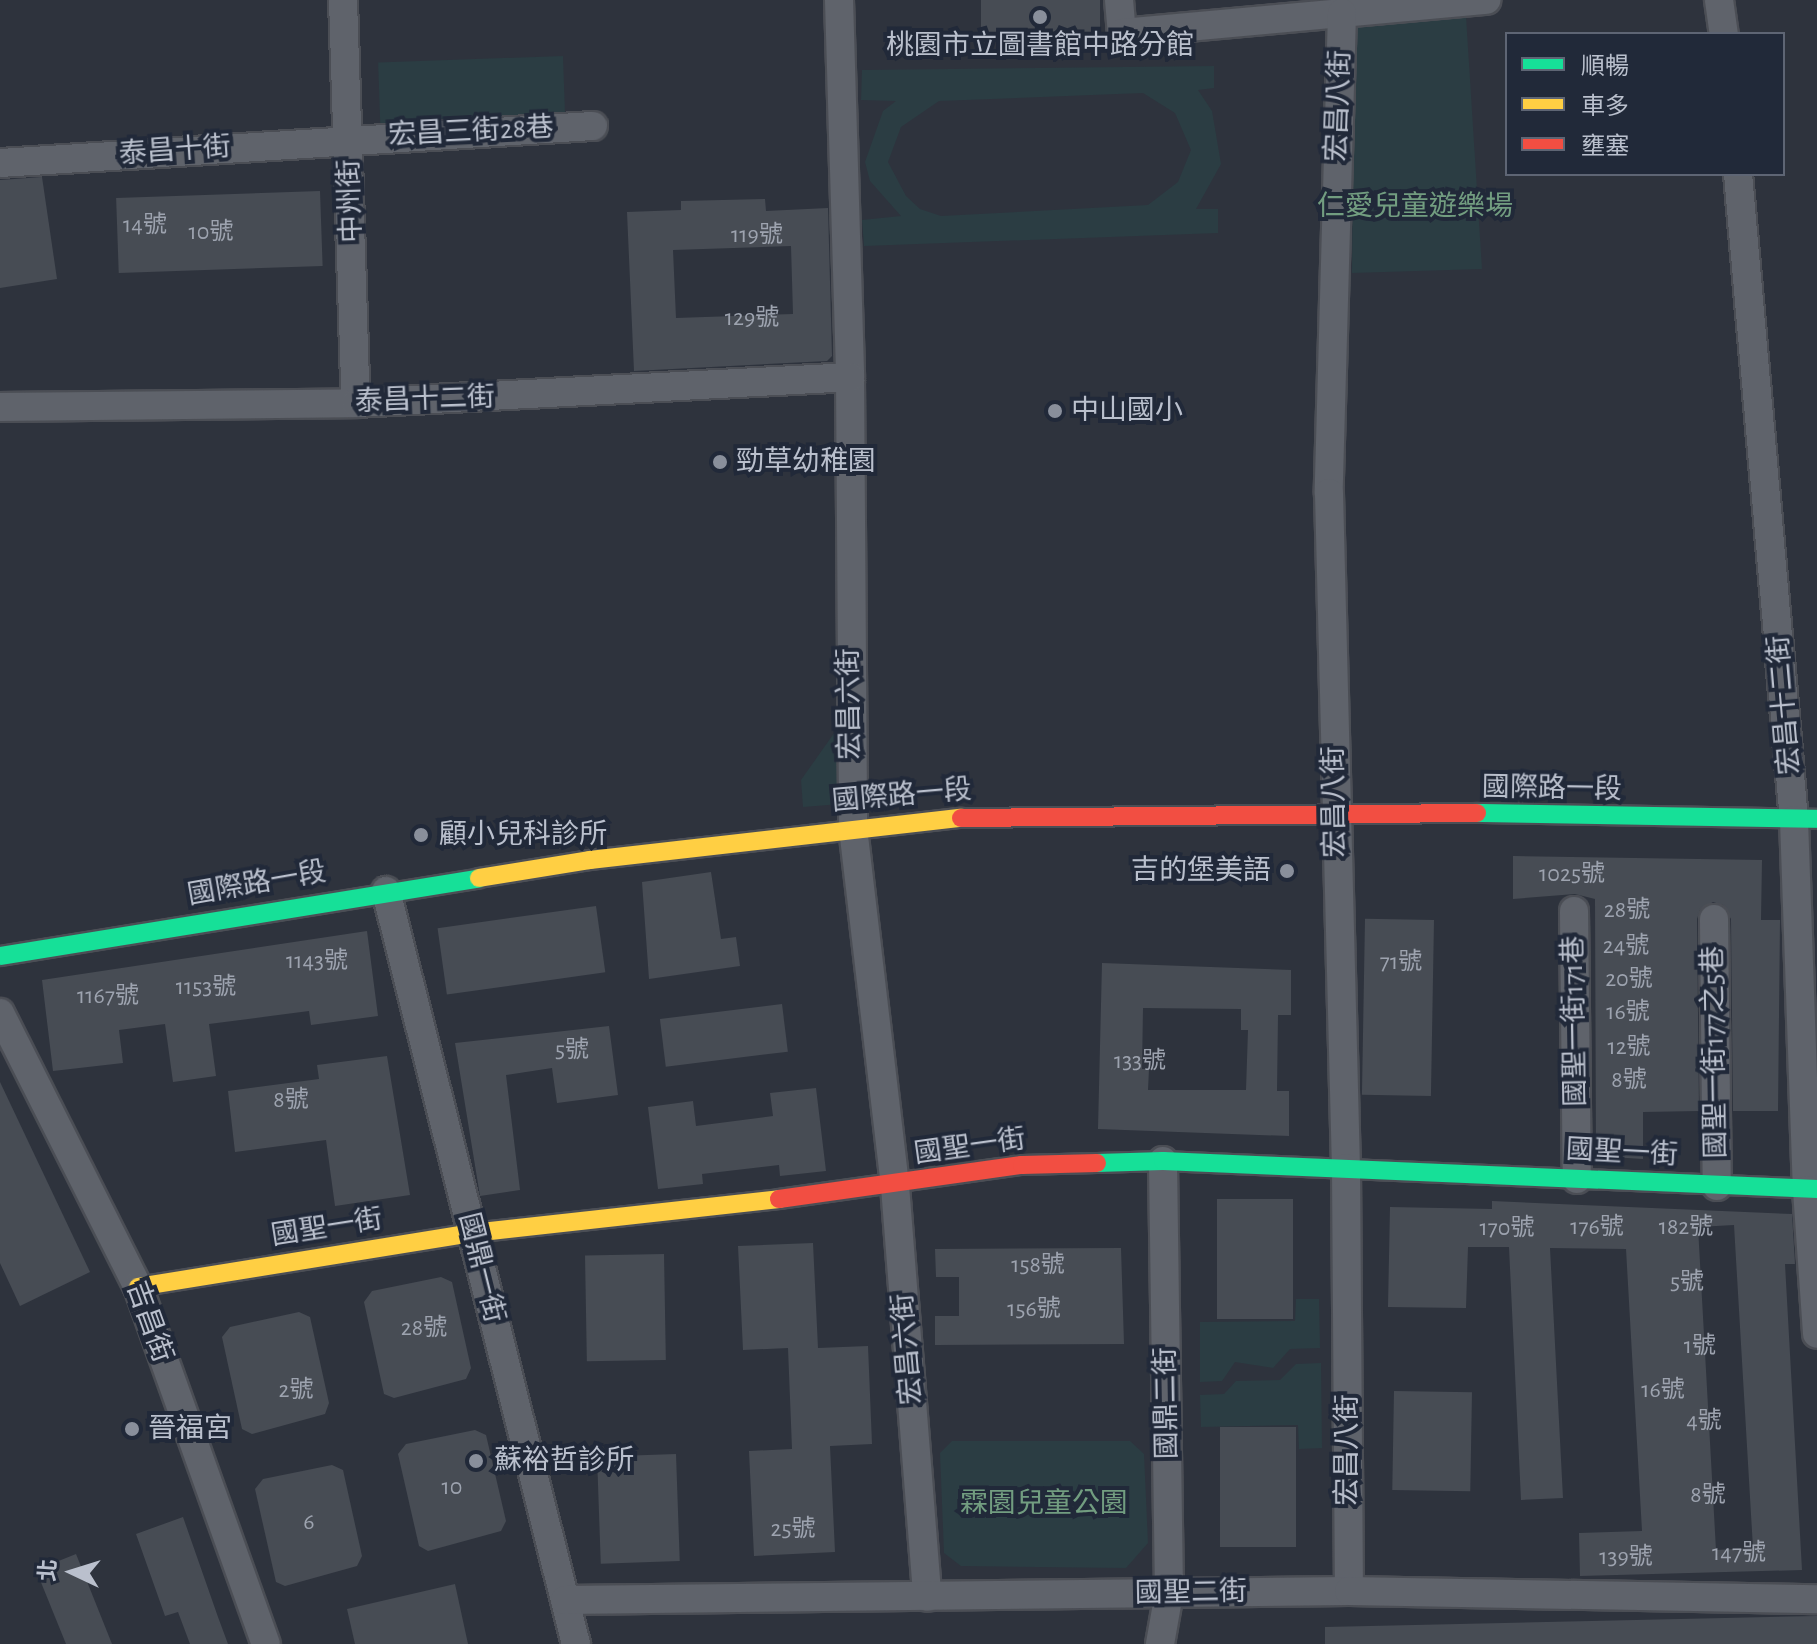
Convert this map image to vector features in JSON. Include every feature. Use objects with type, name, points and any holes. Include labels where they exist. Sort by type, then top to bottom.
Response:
[{"type":"street","name":"中州街","points":[[343,0],[356,403]]},
{"type":"street","name":"宏昌六街","points":[[839,0],[850,377],[853,828],[895,1186],[927,1597]]},
{"type":"street","points":[[1119,0],[1122,33],[1487,0]]},
{"type":"street","points":[[1719,0],[1724,32]]},
{"type":"street","name":"宏昌八街","points":[[1342,13],[1329,493],[1346,1168],[1349,1591]]},
{"type":"street","name":"宏昌三街28巷","points":[[349,138],[593,126]]},
{"type":"street","name":"泰昌十街","points":[[0,163],[349,138]]},
{"type":"street","name":"宏昌十二街","points":[[1738,176],[1806,819],[1817,1334]]},
{"type":"street","name":"泰昌十二街","points":[[0,407],[356,403],[850,377]]},
{"type":"street","name":"國際路一段","points":[[0,956],[386,891],[946,818],[1335,811],[1806,819]]},
{"type":"street","name":"國鼎一街","points":[[386,891],[576,1644]]},
{"type":"street","name":"國聖一街171巷","points":[[1574,911],[1577,1179]]},
{"type":"street","name":"國聖一街177之5巷","points":[[1714,919],[1717,1186]]},
{"type":"street","name":"吉昌街","points":[[0,1013],[138,1287],[266,1644]]},
{"type":"street","name":"國聖一街","points":[[138,1287],[472,1233],[895,1186],[1022,1165],[1163,1161],[1812,1190]]},
{"type":"street","name":"國鼎二街","points":[[1160,1644],[1169,1593],[1163,1161]]},
{"type":"street","name":"國聖二街","points":[[565,1600],[1349,1591],[1817,1599]]},
{"type":"green space","name":"仁愛兒童遊樂場","points":[[1466,16],[1482,269],[1352,273],[1354,23]]},
{"type":"green space","points":[[563,56],[565,123],[380,129],[378,62]]},
{"type":"green space","points":[[1214,66],[1214,88],[1198,90],[1212,111],[1221,164],[1196,209],[1218,209],[1218,233],[864,246],[862,220],[901,216],[870,181],[865,162],[883,111],[896,101],[861,100],[862,70]],"holes":[[[1143,93],[1175,113],[1191,150],[1178,182],[1148,205],[941,216],[920,209],[906,196],[888,162],[901,127],[939,101]]]},
{"type":"green space","points":[[842,722],[841,804],[803,807],[801,780]]},
{"type":"green space","points":[[1296,1299],[1319,1299],[1320,1348],[1290,1349],[1273,1368],[1235,1362],[1222,1381],[1200,1382],[1200,1322],[1295,1321]]},
{"type":"green space","points":[[1321,1363],[1322,1448],[1299,1449],[1298,1425],[1201,1427],[1200,1395],[1224,1394],[1236,1381],[1280,1380],[1296,1364]]},
{"type":"green space","name":"霖園兒童公園","points":[[952,1441],[1130,1441],[1144,1454],[1148,1543],[1126,1568],[961,1566],[944,1553],[940,1453]]},
{"type":"building","name":"桃園市立圖書館中路分館","points":[[981,0],[1100,0],[1100,35],[981,35]]},
{"type":"building","points":[[42,177],[57,279],[0,288],[0,180]]},
{"type":"building","points":[[320,191],[323,266],[119,273],[116,198]]},
{"type":"building","points":[[765,199],[766,211],[828,208],[832,356],[827,361],[634,371],[627,212],[681,210],[681,201]],"holes":[[[791,246],[793,314],[676,318],[673,250]]]},
{"type":"building","points":[[1513,856],[1762,860],[1761,920],[1780,920],[1778,1111],[1733,1111],[1731,919],[1723,905],[1713,902],[1700,910],[1697,919],[1699,1111],[1643,1112],[1643,1159],[1596,1156],[1595,899],[1575,894],[1513,899]]},
{"type":"building","points":[[711,872],[721,939],[736,937],[740,966],[649,979],[642,882]]},
{"type":"building","points":[[596,906],[605,972],[447,995],[438,928]]},
{"type":"building","points":[[1365,919],[1434,920],[1431,1096],[1362,1095]]},
{"type":"building","points":[[367,931],[378,1016],[311,1025],[309,1011],[209,1024],[216,1076],[173,1082],[165,1024],[119,1030],[123,1063],[53,1071],[42,980]]},
{"type":"building","points":[[1102,963],[1291,970],[1291,1015],[1278,1015],[1277,1091],[1289,1091],[1289,1136],[1098,1129]],"holes":[[[1143,1008],[1241,1009],[1241,1030],[1248,1030],[1246,1090],[1148,1090],[1149,1069],[1142,1069]]]},
{"type":"building","points":[[782,1004],[788,1052],[666,1067],[660,1019]]},
{"type":"building","points":[[609,1026],[618,1095],[557,1103],[552,1068],[506,1075],[520,1190],[480,1196],[455,1043]]},
{"type":"building","points":[[387,1056],[410,1195],[335,1206],[326,1140],[235,1152],[228,1091],[319,1079],[317,1065]]},
{"type":"building","points":[[0,1082],[90,1272],[20,1306],[0,1263]]},
{"type":"building","points":[[816,1088],[826,1171],[780,1176],[779,1165],[702,1174],[703,1184],[658,1189],[648,1107],[693,1101],[696,1126],[773,1116],[770,1093]]},
{"type":"building","points":[[1217,1199],[1293,1199],[1293,1319],[1217,1319]]},
{"type":"building","points":[[1492,1201],[1792,1214],[1795,1264],[1785,1264],[1802,1570],[1580,1576],[1579,1533],[1642,1531],[1626,1249],[1550,1248],[1563,1498],[1521,1500],[1509,1247],[1468,1247],[1466,1308],[1388,1307],[1390,1207],[1492,1209]],"holes":[[[1734,1225],[1753,1548],[1716,1550],[1698,1227]]]},
{"type":"building","points":[[813,1243],[818,1348],[868,1346],[872,1444],[830,1446],[835,1552],[754,1556],[749,1451],[792,1449],[788,1348],[743,1350],[738,1246]]},
{"type":"building","points":[[1121,1248],[1124,1344],[935,1345],[935,1316],[959,1316],[959,1277],[936,1277],[935,1249]]},
{"type":"building","points":[[664,1254],[666,1360],[587,1361],[585,1255]]},
{"type":"building","points":[[441,1277],[452,1282],[471,1368],[466,1379],[394,1398],[384,1394],[364,1302],[372,1291]]},
{"type":"building","points":[[299,1312],[310,1317],[329,1403],[325,1414],[252,1434],[242,1429],[222,1337],[230,1327]]},
{"type":"building","points":[[1394,1391],[1472,1392],[1470,1491],[1392,1490]]},
{"type":"building","points":[[1220,1427],[1296,1427],[1296,1547],[1220,1547]]},
{"type":"building","points":[[475,1430],[486,1435],[506,1521],[501,1531],[428,1551],[419,1546],[398,1454],[406,1444]]},
{"type":"building","points":[[676,1454],[680,1561],[601,1564],[597,1457]]},
{"type":"building","points":[[332,1465],[343,1470],[362,1556],[357,1566],[285,1586],[276,1582],[255,1489],[263,1479]]},
{"type":"building","points":[[183,1517],[228,1644],[190,1644],[178,1612],[165,1616],[136,1534]]},
{"type":"building","points":[[76,1554],[112,1644],[66,1644],[36,1570]]},
{"type":"building","points":[[455,1584],[468,1644],[355,1644],[347,1609]]},
{"type":"building","points":[[1817,1616],[1817,1644],[1325,1644],[1325,1627]]},
{"type":"traffic: fast","points":[[1477,813],[1817,819]]},
{"type":"traffic: fast","points":[[0,956],[479,878]]},
{"type":"traffic: fast","points":[[1097,1163],[1163,1161],[1817,1189]]},
{"type":"traffic: slow","points":[[479,878],[590,860],[961,818]]},
{"type":"traffic: slow","points":[[138,1287],[472,1233],[779,1199]]},
{"type":"traffic: jam","points":[[961,818],[1477,813]]},
{"type":"traffic: jam","points":[[779,1199],[1022,1165],[1097,1163]]},
{"type":"place","name":"桃園市立圖書館中路分館","points":[[1040,17]]},
{"type":"place","name":"中山國小","points":[[1055,411]]},
{"type":"place","name":"勁草幼稚園","points":[[720,462]]},
{"type":"place","name":"顧小兒科診所","points":[[421,835]]},
{"type":"place","name":"吉的堡美語","points":[[1287,871]]},
{"type":"place","name":"晉福宮","points":[[132,1429]]},
{"type":"place","name":"蘇裕哲診所","points":[[476,1461]]}]
